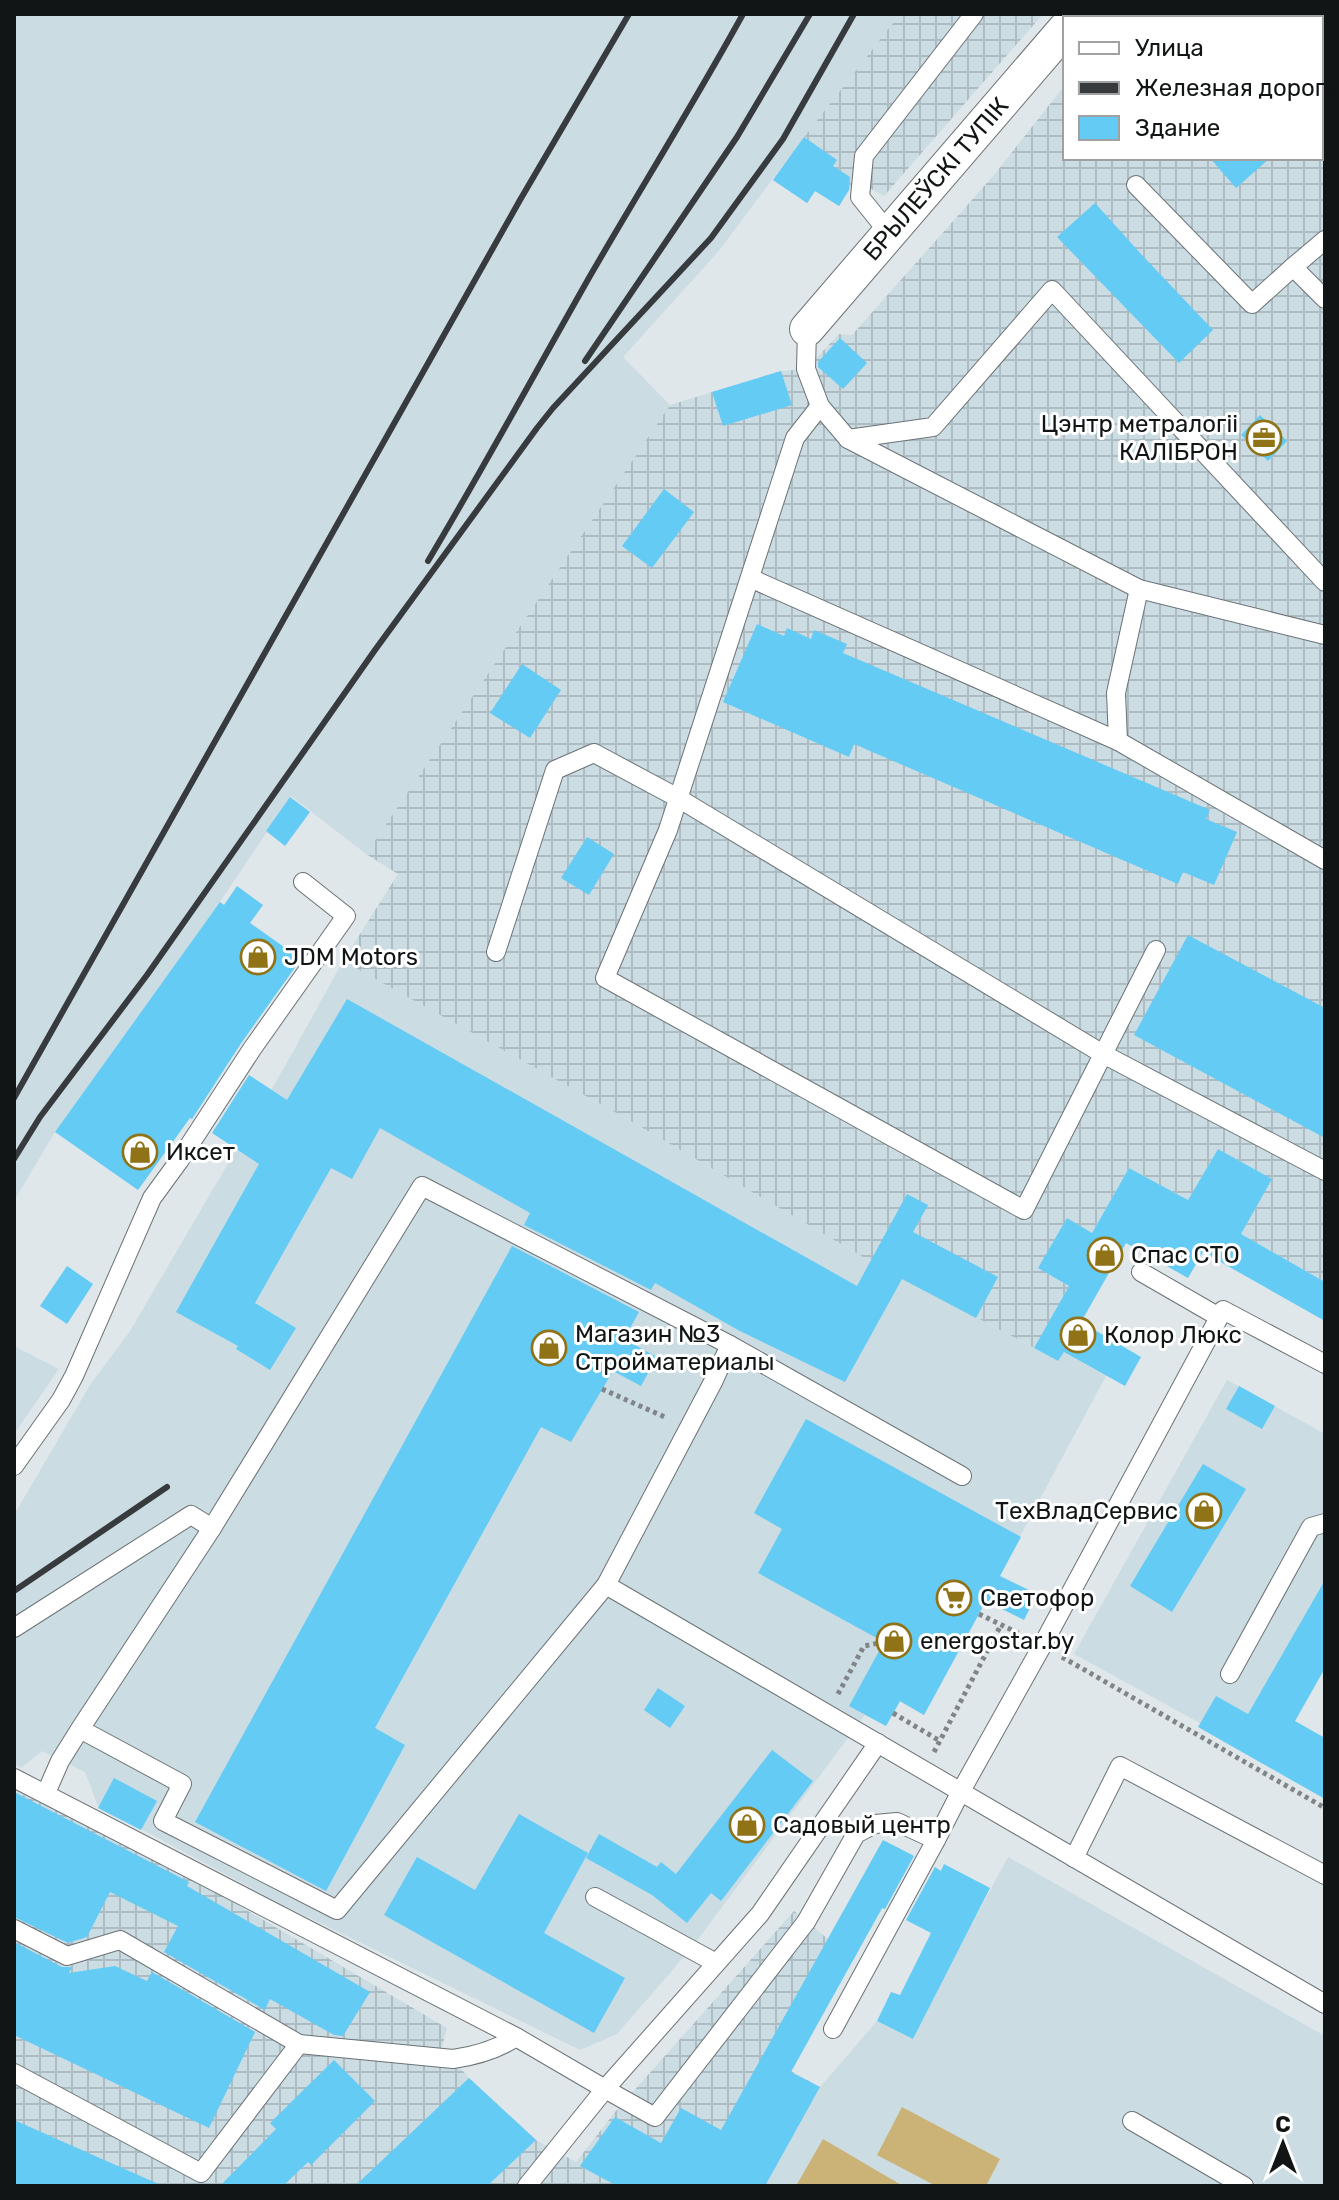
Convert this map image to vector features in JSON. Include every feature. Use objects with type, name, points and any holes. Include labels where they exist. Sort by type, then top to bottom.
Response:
[{"type":"street","name":"БРЫЛЕЎСКІ ТУПІК","points":[[807,329],[1063,31]]},
{"type":"lane","points":[[889,233],[860,197],[864,156],[974,14]]},
{"type":"lane","points":[[1136,185],[1252,304],[1325,240]]},
{"type":"lane","points":[[1293,267],[1325,299]]},
{"type":"lane","points":[[848,439],[933,427],[1052,290],[1325,582]]},
{"type":"lane","points":[[807,329],[806,369],[820,406],[848,439],[1139,589],[1325,635]]},
{"type":"lane","points":[[820,406],[795,438],[668,830],[605,978],[1024,1210],[1156,950]]},
{"type":"lane","points":[[750,578],[1118,741],[1325,860]]},
{"type":"lane","points":[[1118,741],[1116,693],[1139,589]]},
{"type":"lane","points":[[496,952],[555,770],[594,753],[678,798],[1103,1054],[1325,1171]]},
{"type":"lane","points":[[14,1466],[61,1400],[74,1376],[152,1198],[346,916],[303,882]]},
{"type":"lane","points":[[46,1793],[60,1761],[212,1528],[422,1186],[730,1345],[962,1476]]},
{"type":"lane","points":[[1141,1272],[1219,1317]]},
{"type":"lane","points":[[833,2029],[1223,1310],[1325,1364]]},
{"type":"lane","points":[[80,1729],[182,1784],[163,1821],[337,1910],[606,1585],[730,1345]]},
{"type":"lane","points":[[14,1628],[191,1515],[212,1528]]},
{"type":"lane","points":[[1230,1674],[1311,1527],[1325,1523]]},
{"type":"lane","points":[[606,1585],[1325,2004]]},
{"type":"lane","points":[[527,2186],[605,2089],[760,1914],[878,1743]]},
{"type":"lane","points":[[1074,1858],[1120,1766],[1325,1875]]},
{"type":"lane","points":[[14,1778],[516,2037],[655,2117],[806,1922],[856,1834],[875,1824],[897,1822],[936,1840]]},
{"type":"lane","points":[[595,1897],[716,1963]]},
{"type":"lane","points":[[14,1929],[67,1956],[120,1940],[299,2044],[453,2059],[481,2053],[516,2037]]},
{"type":"lane","points":[[14,2073],[201,2173],[299,2044]]},
{"type":"lane","points":[[1132,2121],[1244,2186]]},
{"type":"path","points":[[602,1389],[689,1428]]},
{"type":"path","points":[[979,1614],[1042,1646],[1325,1808]]},
{"type":"path","points":[[925,1769],[1001,1625]]},
{"type":"path","points":[[827,1714],[864,1646],[884,1642]]},
{"type":"path","points":[[893,1713],[940,1741]]},
{"type":"shaded area","points":[[14,14],[900,14],[718,252],[623,357],[670,405],[366,854],[291,796],[220,902],[55,1132],[14,1201]]},
{"type":"shaded area","points":[[900,14],[1043,14],[884,196],[855,180],[839,206],[816,191],[807,203],[773,180]]},
{"type":"shaded area","points":[[1269,14],[1271,16],[1120,16]]},
{"type":"shaded area","points":[[1323,74],[1325,76],[1325,1282],[1241,1234],[1271,1179],[1218,1149],[1188,1200],[1129,1168],[1092,1233],[1067,1219],[1039,1268],[1069,1286],[1034,1348],[870,1261],[636,1124],[343,961],[398,874],[366,854],[670,405],[781,371],[806,369],[839,334],[852,335],[994,175],[1063,88],[1063,160],[1323,160]]},
{"type":"shaded area","points":[[343,961],[636,1124],[870,1261],[1058,1361],[1064,1352],[1106,1376],[924,1715],[900,1702],[886,1726],[865,1715],[690,1950],[617,2034],[580,2050],[283,1905],[98,1806],[85,1772],[42,1751],[21,1768],[14,1763],[14,1515],[90,1385],[130,1331]]},
{"type":"shaded area","points":[[14,1346],[59,1369],[14,1434]]},
{"type":"shaded area","points":[[1227,1380],[1325,1434],[1325,1668],[1269,1767],[1200,1723],[1074,1654]]},
{"type":"shaded area","points":[[14,1790],[192,1878],[447,2028],[442,2047],[469,2078],[536,2140],[576,2162],[615,2112],[794,1911],[828,1939],[883,1840],[912,1855],[791,2071],[820,2087],[765,2186],[14,2186]]},
{"type":"shaded area","points":[[1008,1857],[1325,2036],[1325,2186],[765,2186],[820,2087],[877,2021],[913,2039]]},
{"type":"shaded area","points":[[902,2107],[1000,2159],[986,2186],[936,2186],[877,2155]]},
{"type":"shaded area","points":[[823,2139],[903,2186],[796,2186]]},
{"type":"building","points":[[804,137],[837,160],[833,166],[850,177],[849,190],[839,206],[815,191],[807,203],[773,180]]},
{"type":"building","points":[[1212,160],[1268,160],[1236,188]]},
{"type":"building","points":[[1095,203],[1213,330],[1179,363],[1057,237]]},
{"type":"building","points":[[840,338],[867,363],[843,389],[818,367],[818,362]]},
{"type":"building","points":[[781,371],[792,405],[723,426],[712,392]]},
{"type":"building","points":[[1260,415],[1287,441],[1268,461],[1241,435]]},
{"type":"building","points":[[664,489],[694,512],[652,568],[622,546]]},
{"type":"building","points":[[757,624],[784,636],[787,628],[811,639],[814,630],[847,644],[843,653],[1210,810],[1206,819],[1237,832],[1214,885],[1183,872],[1178,884],[854,744],[849,757],[723,702]]},
{"type":"building","points":[[522,664],[561,690],[530,738],[490,713]]},
{"type":"building","points":[[290,797],[310,812],[285,846],[266,831]]},
{"type":"building","points":[[587,837],[614,854],[589,895],[561,878]]},
{"type":"building","points":[[237,886],[263,905],[250,923],[301,959],[192,1119],[138,1190],[55,1132],[220,902],[224,905]]},
{"type":"building","points":[[1188,935],[1325,1008],[1325,1138],[1134,1035]]},
{"type":"building","points":[[347,999],[857,1286],[907,1194],[928,1205],[913,1232],[998,1277],[976,1318],[902,1279],[845,1382],[738,1330],[655,1283],[651,1290],[524,1225],[530,1213],[380,1128],[352,1179],[331,1168],[255,1303],[296,1328],[270,1370],[236,1349],[238,1346],[176,1312],[259,1164],[212,1133],[249,1075],[287,1100]]},
{"type":"building","points":[[1218,1149],[1272,1179],[1241,1234],[1325,1282],[1325,1321],[1203,1252],[1188,1278],[1126,1243],[1081,1322],[1141,1357],[1125,1386],[1064,1352],[1058,1361],[1034,1348],[1069,1286],[1038,1268],[1067,1218],[1092,1233],[1129,1168],[1188,1200]]},
{"type":"building","points":[[512,1246],[639,1312],[624,1339],[657,1357],[641,1386],[613,1371],[571,1442],[541,1427],[375,1728],[405,1745],[326,1891],[195,1822]]},
{"type":"building","points":[[67,1266],[93,1284],[67,1324],[40,1306]]},
{"type":"building","points":[[1239,1386],[1275,1406],[1262,1429],[1226,1409]]},
{"type":"building","points":[[806,1419],[1021,1537],[1000,1576],[1037,1594],[1024,1620],[986,1601],[924,1715],[900,1701],[886,1726],[849,1706],[884,1642],[758,1573],[782,1529],[754,1513]]},
{"type":"building","points":[[1203,1464],[1246,1489],[1172,1612],[1130,1586]]},
{"type":"building","points":[[1325,1580],[1325,1668],[1295,1721],[1325,1738],[1325,1799],[1198,1727],[1216,1696],[1248,1714]]},
{"type":"building","points":[[658,1688],[685,1706],[670,1728],[644,1710]]},
{"type":"building","name":"Садовый центр","points":[[772,1750],[813,1781],[721,1901],[711,1893],[687,1923],[652,1895],[586,1858],[599,1834],[657,1867],[661,1862],[676,1874]]},
{"type":"building","points":[[114,1778],[157,1801],[141,1830],[98,1808]]},
{"type":"building","points":[[14,1792],[189,1882],[187,1886],[370,1992],[343,2036],[334,2035],[270,1999],[265,2010],[164,1952],[178,1926],[110,1892],[87,1937],[68,1943],[14,1917]]},
{"type":"building","points":[[519,1814],[588,1853],[544,1933],[625,1978],[594,2033],[384,1915],[417,1857],[475,1890]]},
{"type":"building","points":[[883,1840],[914,1856],[791,2072],[820,2087],[765,2186],[617,2186],[580,2166],[615,2117],[661,2143],[681,2108],[721,2130]]},
{"type":"building","points":[[944,1864],[990,1888],[913,2039],[877,2021],[891,1992],[900,1995],[931,1933],[906,1920],[935,1867],[941,1871]]},
{"type":"building","points":[[14,1942],[62,1967],[72,1967],[69,1973],[115,1966],[147,1981],[152,1972],[255,2032],[209,2128],[14,2035]]},
{"type":"building","points":[[334,2060],[375,2101],[311,2165],[308,2162],[283,2186],[220,2186],[276,2129],[270,2123]]},
{"type":"building","points":[[469,2078],[536,2140],[487,2186],[355,2186]]},
{"type":"building","points":[[14,2120],[163,2186],[14,2186]]},
{"type":"railway","points":[[14,1098],[520,200],[629,14]]},
{"type":"railway","points":[[428,561],[743,14]]},
{"type":"railway","points":[[585,361],[737,137],[810,14]]},
{"type":"railway","points":[[14,1159],[40,1117],[147,975],[375,650],[537,428],[711,238],[783,139],[854,14]]},
{"type":"railway","points":[[14,1591],[167,1487]]},
{"type":"place","name":"Цэнтр метралогіі КАЛIБРОН","points":[[1264,438]]},
{"type":"place","name":"JDM Motors","points":[[258,957]]},
{"type":"place","name":"Иксет","points":[[140,1152]]},
{"type":"place","name":"Спас СТО","points":[[1105,1255]]},
{"type":"place","name":"Колор Люкс","points":[[1078,1335]]},
{"type":"place","name":"Магазин №3 Стройматериалы","points":[[549,1348]]},
{"type":"place","name":"ТехВладСервис","points":[[1204,1511]]},
{"type":"place","name":"Светофор","points":[[954,1598]]},
{"type":"place","name":"energostar.by","points":[[894,1641]]},
{"type":"place","name":"Садовый центр","points":[[747,1825]]}]
